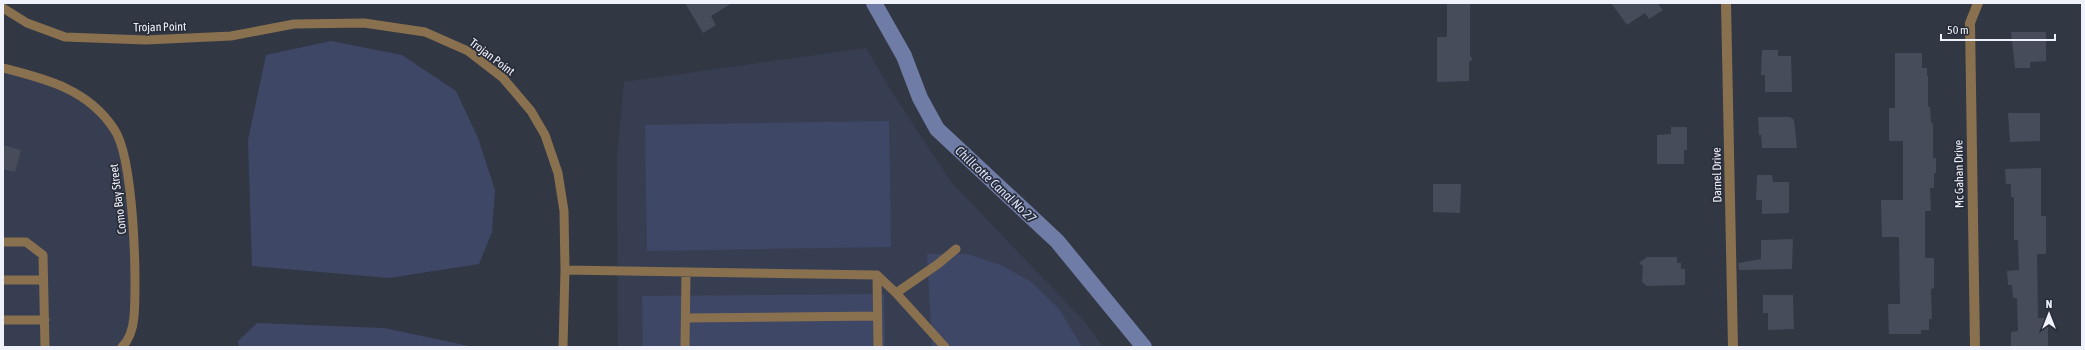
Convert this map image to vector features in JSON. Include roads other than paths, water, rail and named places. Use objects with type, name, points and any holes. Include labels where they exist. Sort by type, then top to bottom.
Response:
[{"type":"street","name":"Darnel Drive","points":[[1726,3],[1733,347]]},
{"type":"street","name":"Mc Gahan Drive","points":[[1975,347],[1970,23],[1978,3]]},
{"type":"lane","name":"Trojan Point","points":[[3,8],[27,23],[65,37],[146,40],[192,38],[231,36],[294,24],[364,23],[425,32],[468,51],[503,78],[531,111],[545,135],[558,173],[564,211],[565,270],[563,347]]},
{"type":"lane","name":"Como Bay Street","points":[[3,68],[50,80],[87,100],[115,129],[125,158],[134,239],[134,318],[127,341],[122,347]]},
{"type":"lane","points":[[3,242],[26,242],[43,255],[45,347]]},
{"type":"lane","points":[[896,292],[938,264],[956,249]]},
{"type":"lane","points":[[565,270],[877,275],[896,292],[945,347]]},
{"type":"lane","points":[[685,347],[686,272]]},
{"type":"lane","points":[[877,275],[878,347]]},
{"type":"lane","points":[[3,280],[43,280]]},
{"type":"lane","points":[[686,318],[877,316]]},
{"type":"lane","points":[[3,320],[44,320]]},
{"type":"waterway","name":"Chillcotte Canal No 27","points":[[874,3],[904,56],[920,98],[937,129],[1057,241],[1144,347]]}]
